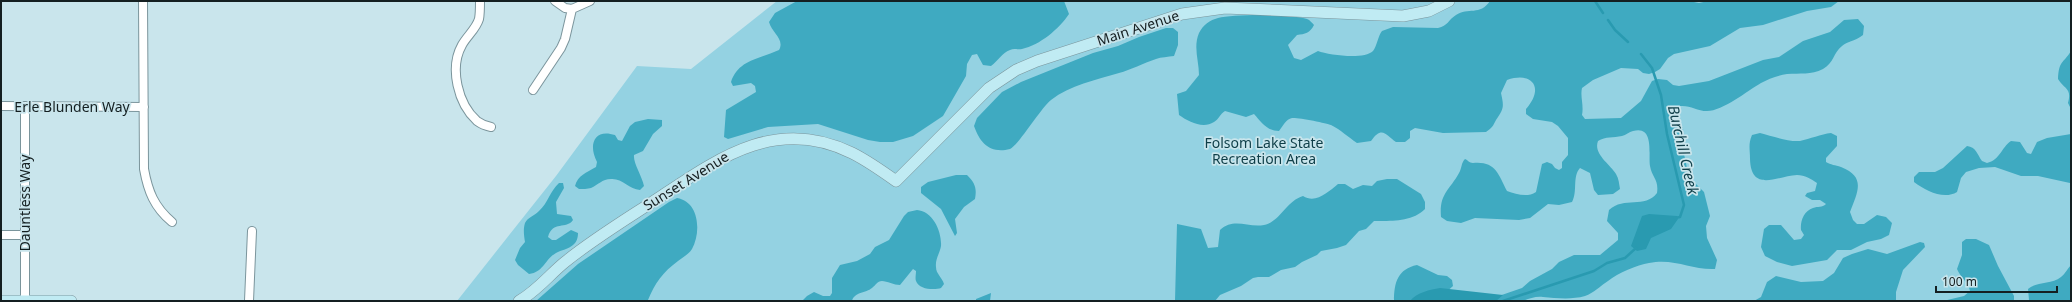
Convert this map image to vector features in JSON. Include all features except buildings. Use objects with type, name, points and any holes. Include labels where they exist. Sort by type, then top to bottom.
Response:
[{"type":"street","points":[[143,1],[143,161],[146,184],[158,208],[172,222]]},
{"type":"street","points":[[480,1],[477,24],[462,45],[458,56],[456,65],[458,88],[463,102],[473,117],[478,122],[491,127]]},
{"type":"street","points":[[555,1],[560,6],[572,10],[590,1]]},
{"type":"street","name":"Main Avenue","points":[[896,181],[989,88],[999,81],[1037,61],[1128,30],[1182,14],[1225,8],[1403,16],[1429,11],[1449,1]]},
{"type":"street","points":[[533,90],[561,48],[565,39],[572,10]]},
{"type":"street","name":"Erle Blunden Way","points":[[1,106],[144,107]]},
{"type":"street","name":"Dauntless Way","points":[[25,106],[25,301]]},
{"type":"street","name":"Sunset Avenue","points":[[519,301],[566,261],[614,227],[713,162],[743,148],[787,138],[828,144],[853,154],[896,181]]},
{"type":"street","points":[[249,301],[252,231]]},
{"type":"street","points":[[1,235],[25,235]]},
{"type":"street","points":[[1,301],[71,301]]},
{"type":"green space","name":"Folsom Lake State Recreation Area","points":[[777,1],[2071,1],[2071,301],[457,301],[556,176],[637,66],[691,69]]},
{"type":"shaded area","points":[[797,1],[1064,1],[1069,14],[1054,31],[1036,44],[1029,47],[1007,51],[991,66],[983,65],[977,54],[972,55],[967,64],[966,76],[943,116],[913,136],[893,142],[880,142],[868,140],[818,124],[768,127],[728,139],[724,137],[726,110],[756,92],[755,86],[751,83],[733,86],[731,82],[734,75],[739,69],[750,61],[779,50],[779,39],[769,22],[775,13]]},
{"type":"shaded area","points":[[1490,1],[1689,1],[1699,3],[1708,1],[1839,1],[1831,7],[1807,11],[1763,25],[1740,28],[1710,46],[1674,54],[1668,58],[1660,69],[1649,74],[1643,73],[1638,69],[1621,68],[1593,80],[1582,88],[1582,115],[1585,119],[1621,118],[1641,101],[1652,81],[1658,79],[1667,80],[1673,85],[1679,86],[1709,81],[1763,60],[1779,57],[1803,41],[1830,32],[1844,20],[1858,19],[1864,26],[1863,35],[1842,46],[1827,67],[1819,71],[1777,76],[1761,83],[1720,108],[1713,110],[1703,111],[1687,106],[1680,106],[1677,111],[1678,119],[1683,128],[1684,154],[1687,168],[1695,183],[1704,192],[1710,216],[1706,226],[1707,238],[1717,260],[1715,269],[1698,268],[1667,262],[1649,263],[1622,272],[1591,293],[1574,298],[1540,297],[1522,301],[1489,301],[1493,298],[1522,288],[1530,281],[1552,269],[1559,262],[1574,255],[1600,255],[1618,240],[1618,233],[1607,221],[1609,210],[1621,204],[1647,200],[1652,198],[1657,193],[1656,181],[1650,166],[1649,142],[1645,132],[1640,130],[1633,131],[1622,136],[1601,139],[1598,141],[1597,146],[1600,155],[1616,174],[1618,180],[1620,189],[1613,194],[1598,195],[1594,190],[1590,173],[1580,168],[1576,176],[1575,193],[1572,202],[1559,205],[1548,204],[1530,218],[1519,220],[1475,218],[1461,223],[1447,221],[1441,217],[1441,209],[1443,198],[1459,173],[1465,159],[1472,163],[1480,163],[1491,166],[1498,174],[1507,191],[1522,195],[1529,195],[1536,192],[1542,164],[1547,162],[1559,170],[1562,168],[1562,162],[1568,155],[1568,138],[1558,126],[1552,122],[1533,119],[1526,114],[1526,109],[1531,102],[1535,89],[1530,80],[1516,78],[1507,80],[1501,93],[1503,105],[1502,110],[1492,127],[1486,132],[1443,133],[1415,128],[1410,131],[1410,138],[1405,142],[1396,142],[1387,134],[1381,132],[1378,133],[1371,141],[1357,143],[1331,125],[1299,118],[1292,118],[1288,120],[1279,131],[1275,131],[1268,128],[1254,114],[1246,117],[1225,111],[1214,122],[1205,125],[1196,124],[1179,115],[1177,94],[1186,91],[1199,75],[1196,49],[1197,38],[1205,25],[1215,19],[1263,15],[1289,16],[1308,19],[1314,25],[1311,30],[1307,33],[1297,35],[1288,45],[1294,58],[1301,60],[1318,51],[1346,56],[1369,54],[1373,51],[1382,31],[1393,27],[1438,28],[1444,26],[1456,15],[1478,10],[1486,6]]},
{"type":"shaded area","points":[[1166,28],[1173,28],[1178,32],[1178,45],[1174,56],[1158,58],[1124,72],[1066,90],[1046,105],[1010,149],[997,150],[987,146],[976,132],[974,126],[977,118],[1002,92],[1021,82],[1093,53],[1118,46]]},
{"type":"shaded area","points":[[2071,51],[2071,109],[2068,103],[2069,94],[2058,79],[2060,65]]},
{"type":"shaded area","points":[[648,119],[662,120],[662,126],[653,134],[643,151],[634,155],[644,186],[640,190],[632,188],[615,179],[605,180],[590,188],[579,189],[575,186],[580,177],[596,167],[597,162],[594,156],[593,144],[598,136],[608,133],[615,135],[618,140],[622,141],[630,126],[635,122]]},
{"type":"shaded area","points":[[1760,133],[1785,140],[1795,141],[1831,133],[1837,136],[1837,146],[1826,158],[1826,162],[1849,171],[1857,181],[1857,192],[1850,212],[1853,220],[1857,224],[1864,224],[1877,215],[1886,217],[1892,223],[1889,235],[1881,239],[1867,242],[1851,250],[1837,250],[1827,260],[1792,266],[1777,262],[1765,256],[1761,247],[1764,229],[1769,225],[1781,225],[1794,240],[1801,239],[1804,235],[1801,230],[1802,220],[1807,211],[1826,204],[1820,200],[1812,200],[1805,196],[1807,193],[1815,191],[1817,183],[1805,176],[1797,175],[1766,180],[1755,176],[1751,169],[1750,144],[1752,135]]},
{"type":"shaded area","points":[[2071,134],[2070,183],[2038,176],[2021,176],[1995,167],[1979,168],[1966,172],[1961,178],[1957,192],[1952,194],[1941,195],[1929,191],[1914,182],[1914,177],[1919,172],[1935,172],[1943,168],[1967,146],[1974,149],[1982,161],[1987,163],[1998,157],[2011,141],[2020,142],[2027,153],[2031,154],[2037,142],[2047,138]]},
{"type":"shaded area","points":[[956,175],[967,175],[974,183],[976,192],[975,199],[964,207],[955,219],[957,233],[955,236],[941,209],[921,193],[921,187],[928,182]]},
{"type":"shaded area","points":[[1397,179],[1421,194],[1425,202],[1425,209],[1408,219],[1374,221],[1366,229],[1359,231],[1346,245],[1321,251],[1317,255],[1295,267],[1281,270],[1269,277],[1253,278],[1241,286],[1220,295],[1215,301],[1175,301],[1177,224],[1201,229],[1208,248],[1218,247],[1220,230],[1225,226],[1236,223],[1258,226],[1264,225],[1270,223],[1292,202],[1303,196],[1313,199],[1322,196],[1338,184],[1345,184],[1353,189],[1363,185],[1372,186],[1377,181]]},
{"type":"shaded area","points":[[559,183],[563,183],[564,188],[556,202],[557,214],[571,216],[573,220],[570,223],[553,229],[548,237],[552,240],[556,240],[571,230],[578,233],[577,239],[574,244],[552,256],[538,271],[529,274],[518,265],[515,260],[520,248],[525,242],[525,223],[542,208]]},
{"type":"shaded area","points":[[677,198],[690,205],[694,212],[697,235],[689,253],[668,269],[660,278],[648,300],[536,301],[578,264]]},
{"type":"shaded area","points":[[917,210],[923,211],[932,218],[940,235],[941,246],[936,269],[944,284],[941,288],[931,289],[920,286],[916,280],[916,271],[913,269],[900,285],[880,281],[870,290],[855,296],[852,301],[802,301],[814,292],[823,296],[830,296],[832,293],[832,278],[840,265],[857,261],[870,254],[875,247],[889,240],[908,212]]},
{"type":"shaded area","points":[[1649,214],[1677,216],[1678,219],[1671,229],[1651,238],[1646,249],[1637,251],[1631,246],[1642,216]]},
{"type":"shaded area","points":[[1966,239],[1976,239],[1989,245],[2014,296],[2014,301],[1943,301],[1964,296],[1970,291],[1968,285],[1957,269],[1962,255],[1962,242]]},
{"type":"shaded area","points":[[1920,242],[1924,243],[1925,247],[1903,270],[1896,292],[1896,301],[1754,301],[1761,297],[1767,282],[1776,276],[1801,282],[1823,281],[1834,273],[1843,258],[1852,254],[1868,249],[1887,254]]},
{"type":"shaded area","points":[[1417,265],[1438,275],[1447,276],[1452,280],[1453,286],[1447,291],[1433,297],[1409,301],[1394,301],[1398,277],[1405,270]]},
{"type":"shaded area","points":[[2071,265],[2071,301],[2029,300],[2028,289],[2057,279],[2062,276]]},
{"type":"shaded area","points":[[1440,288],[1503,295],[1496,301],[1410,301],[1420,293]]},
{"type":"shaded area","points":[[991,293],[990,301],[976,301],[976,299]]},
{"type":"waterway","points":[[1595,1],[1603,13]]},
{"type":"waterway","points":[[1608,20],[1615,30],[1628,42]]},
{"type":"waterway","name":"Burchill Creek","points":[[1641,54],[1652,68],[1661,95],[1667,134],[1684,205],[1680,217],[1675,218]]},
{"type":"waterway","name":"Burchill Creek","points":[[1503,301],[1594,271],[1607,263],[1625,258],[1636,248]]}]
